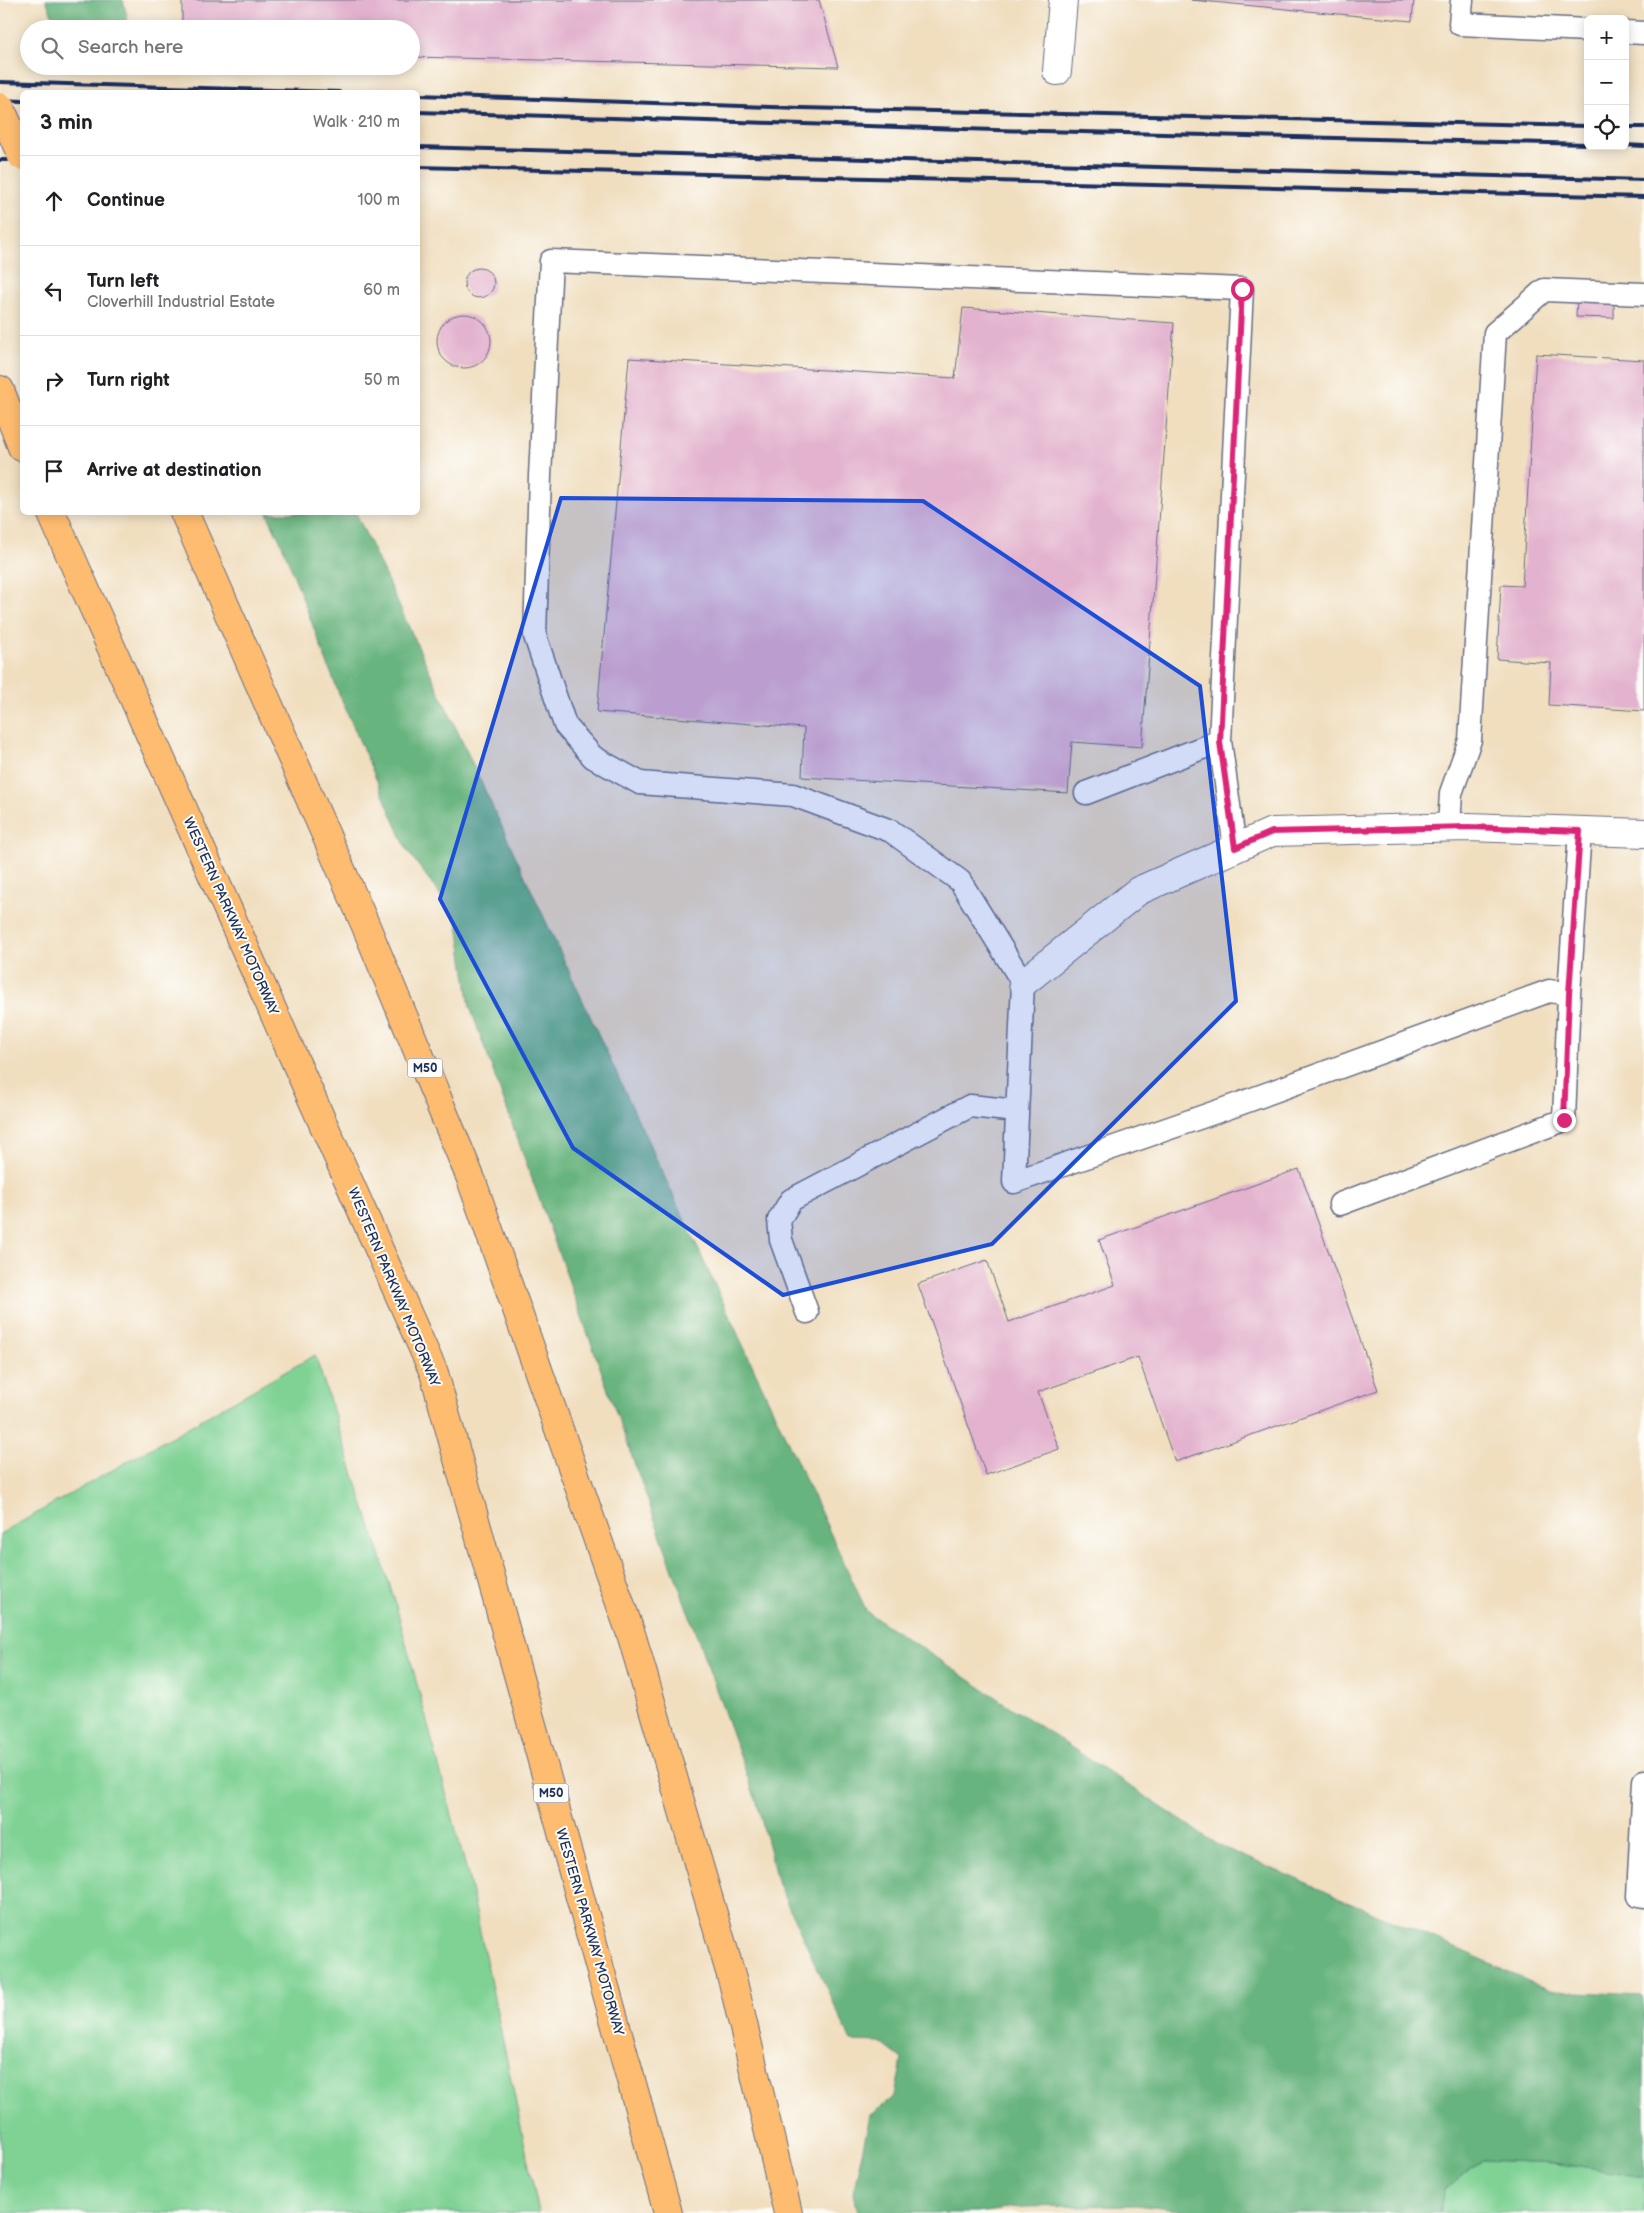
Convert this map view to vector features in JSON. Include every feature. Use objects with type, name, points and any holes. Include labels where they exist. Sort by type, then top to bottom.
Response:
[{"type":"highway","points":[[0,107],[20,152]]},
{"type":"highway","points":[[0,390],[20,442]]},
{"type":"highway","name":"WESTERN PARKWAY MOTORWAY","points":[[53,515],[434,1373],[668,2213]]},
{"type":"highway","name":"M50","points":[[185,515],[365,924],[472,1179],[632,1637],[733,1982],[788,2213]]},
{"type":"street","points":[[1057,71],[1062,0]]},
{"type":"street","points":[[1023,984],[1138,891],[1272,832],[1448,827],[1644,833]]},
{"type":"lane","points":[[1462,0],[1460,24],[1584,30]]},
{"type":"lane","points":[[1629,32],[1644,33]]},
{"type":"lane","points":[[1235,848],[1220,742],[1242,289],[551,261],[540,476],[535,636],[565,725],[593,757],[640,783],[793,795],[890,831],[960,881],[1023,984],[1014,1182],[1549,991],[1569,994]]},
{"type":"lane","points":[[1448,827],[1451,793],[1470,740],[1495,333],[1544,290],[1644,294]]},
{"type":"lane","points":[[1086,792],[1220,742]]},
{"type":"lane","points":[[1340,1204],[1564,1120],[1569,994],[1580,831]]},
{"type":"lane","points":[[807,1312],[781,1240],[779,1220],[791,1200],[970,1106],[1017,1111]]},
{"type":"lane","points":[[1644,1781],[1638,1896],[1644,1897]]},
{"type":"highlighted area","points":[[561,498],[923,501],[1200,686],[1236,1001],[992,1244],[783,1295],[573,1148],[440,899]]},
{"type":"green space","points":[[46,0],[123,0],[128,20],[54,20]]},
{"type":"green space","points":[[268,515],[357,515],[867,1612],[1220,1846],[1555,1991],[1644,1995],[1644,2177],[1555,2163],[1482,2160],[1445,2190],[1440,2213],[1205,2213],[1135,2205],[1024,2207],[977,2213],[857,2213],[853,2193],[870,2116],[895,2096],[902,2059],[880,2042],[851,2041],[778,1884],[757,1803],[470,1007],[457,918],[407,850],[337,689],[283,547]]},
{"type":"green space","points":[[315,1355],[394,1598],[469,1879],[539,2213],[0,2213],[0,1534]]},
{"type":"green space","points":[[1482,2160],[1555,2163],[1644,2177],[1644,2213],[1440,2213],[1445,2190]]},
{"type":"building","points":[[182,0],[819,0],[838,67],[420,57],[420,20],[182,20]]},
{"type":"building","points":[[1191,0],[1414,0],[1412,21]]},
{"type":"building","points":[[479,268],[489,273],[494,283],[489,293],[479,298],[469,293],[464,283],[469,273]]},
{"type":"building","points":[[1577,300],[1614,302],[1614,318],[1576,317]]},
{"type":"building","points":[[963,308],[1174,323],[1142,747],[1072,742],[1068,793],[802,777],[804,728],[597,712],[629,358],[955,378]]},
{"type":"building","points":[[459,314],[469,314],[479,318],[487,326],[491,341],[487,356],[479,364],[469,368],[459,368],[449,364],[441,356],[437,346],[437,336],[441,326],[449,318]]},
{"type":"building","points":[[1536,354],[1644,360],[1644,711],[1549,705],[1551,663],[1497,659],[1501,585],[1522,586]]},
{"type":"building","points":[[1299,1169],[1378,1390],[1175,1462],[1138,1357],[1038,1392],[1059,1449],[986,1475],[918,1284],[987,1260],[1009,1322],[1115,1285],[1099,1240]]},
{"type":"railway","points":[[0,82],[271,90]]},
{"type":"railway","points":[[420,95],[801,108],[1584,126]]},
{"type":"railway","points":[[0,100],[20,101]]},
{"type":"railway","points":[[420,112],[995,130],[1584,144]]},
{"type":"railway","points":[[1629,127],[1644,127]]},
{"type":"railway","points":[[0,138],[20,139]]},
{"type":"railway","points":[[1629,145],[1644,146]]},
{"type":"railway","points":[[420,147],[1644,180]]},
{"type":"railway","points":[[0,160],[20,160]]},
{"type":"railway","points":[[420,167],[1644,197]]},
{"type":"route","points":[[1242,289],[1220,742],[1235,848],[1272,832],[1448,827],[1580,831],[1569,994],[1564,1120]]}]
